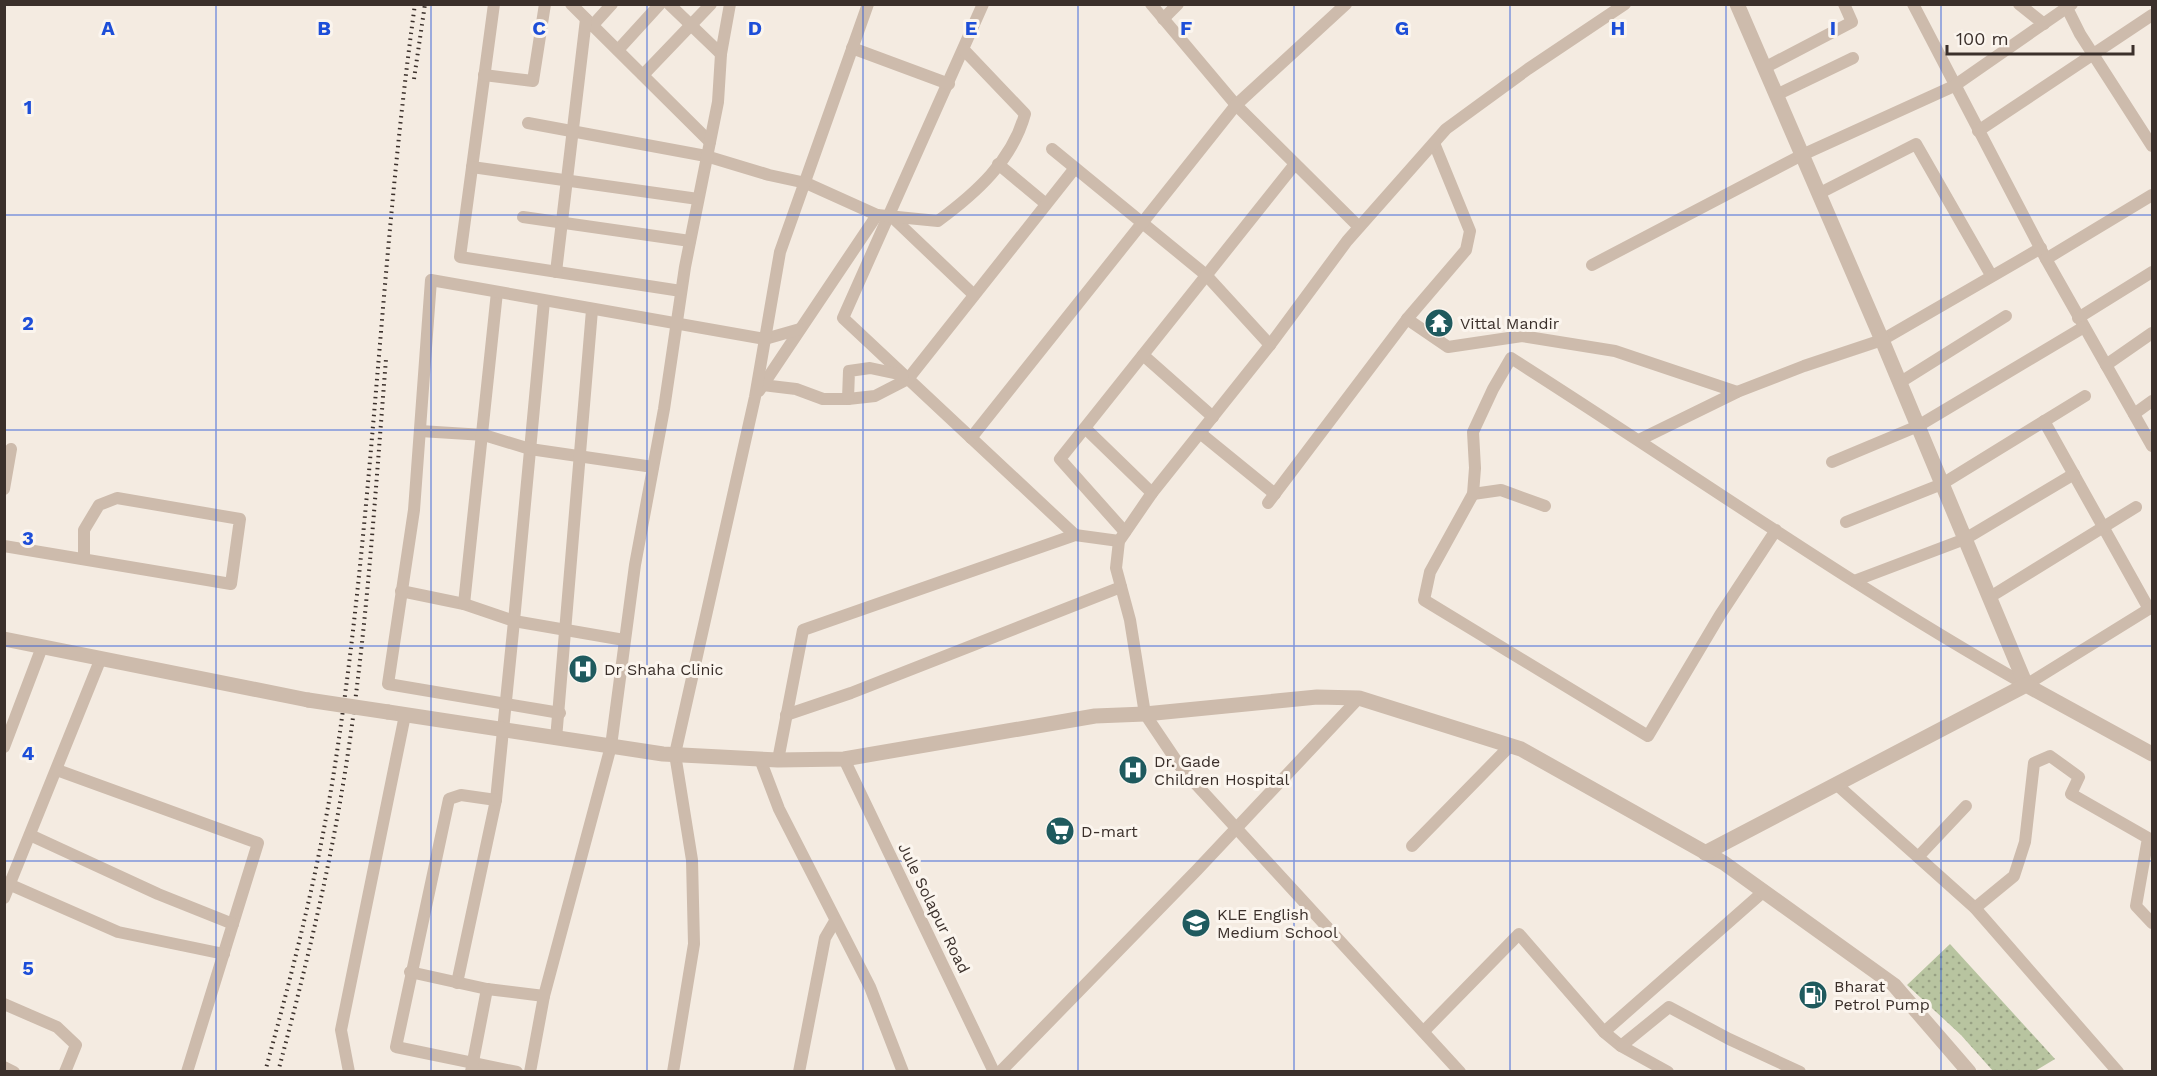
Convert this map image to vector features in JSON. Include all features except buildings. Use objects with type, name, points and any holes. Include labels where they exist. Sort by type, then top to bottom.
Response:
[{"type":"street","points":[[494,4],[460,257],[681,291]]},
{"type":"street","points":[[484,75],[533,81],[545,4]]},
{"type":"street","points":[[571,4],[710,142]]},
{"type":"street","points":[[556,272],[589,22],[612,4]]},
{"type":"street","points":[[618,50],[660,4]]},
{"type":"street","points":[[669,4],[721,54]]},
{"type":"street","points":[[644,75],[711,4]]},
{"type":"street","points":[[530,1071],[544,996],[611,746],[624,640],[681,291],[718,102],[721,54],[730,4]]},
{"type":"street","points":[[673,1071],[694,944],[692,860],[675,754],[755,397],[780,252],[868,4]]},
{"type":"street","points":[[983,4],[950,84],[843,318],[1075,535]]},
{"type":"street","points":[[1151,4],[1236,105],[1359,227]]},
{"type":"street","points":[[1163,19],[1178,4]]},
{"type":"street","points":[[971,438],[1236,105],[1346,4]]},
{"type":"street","points":[[1737,4],[1882,340],[2026,685]]},
{"type":"street","points":[[1764,68],[1852,22],[1844,4]]},
{"type":"street","points":[[1913,4],[2044,254],[2152,446]]},
{"type":"street","points":[[2019,4],[2044,24]]},
{"type":"street","points":[[1460,1071],[1182,769],[1145,714],[1130,620],[1116,568],[1122,537],[1152,493],[1270,345],[1359,227],[1446,129],[1528,69],[1621,6]]},
{"type":"street","points":[[1592,265],[1802,155],[1954,86],[2068,6],[2094,54],[2152,146]]},
{"type":"street","points":[[1978,131],[2152,15]]},
{"type":"street","points":[[852,48],[950,84]]},
{"type":"street","points":[[528,123],[573,134],[706,156],[769,175],[806,183],[878,215],[938,221],[974,194],[1018,139],[1025,114],[964,50]]},
{"type":"street","points":[[1776,95],[1853,58]]},
{"type":"street","points":[[1200,433],[1272,499],[1407,319],[1466,250],[1470,231],[1434,143]]},
{"type":"street","points":[[1818,194],[1916,144],[1991,275]]},
{"type":"street","points":[[1052,149],[1206,275],[1270,345]]},
{"type":"street","points":[[998,164],[1046,204]]},
{"type":"street","points":[[1122,537],[1060,459],[1295,164]]},
{"type":"street","points":[[472,167],[698,199]]},
{"type":"street","points":[[762,385],[796,389],[823,399],[848,399],[875,396],[906,377],[1075,168]]},
{"type":"street","points":[[1639,440],[1737,392],[1804,366],[1882,340],[1991,275],[2044,254],[2152,195]]},
{"type":"street","points":[[755,397],[878,215]]},
{"type":"street","points":[[523,216],[690,241]]},
{"type":"street","points":[[891,216],[974,295]]},
{"type":"street","points":[[1832,462],[1918,426],[2081,322],[2152,272]]},
{"type":"street","points":[[560,713],[388,684],[414,510],[431,280],[765,339],[800,329]]},
{"type":"street","points":[[464,604],[484,435],[497,292]]},
{"type":"street","points":[[457,983],[496,800],[544,301]]},
{"type":"street","points":[[556,739],[560,713],[564,632],[592,310]]},
{"type":"street","points":[[1899,382],[2006,316]]},
{"type":"street","points":[[1407,319],[1448,347],[1522,336],[1615,351],[1737,392]]},
{"type":"street","points":[[2106,365],[2152,333]]},
{"type":"street","points":[[1143,355],[1213,417]]},
{"type":"street","points":[[1776,531],[1720,615],[1648,736],[1424,600],[1430,572],[1473,494],[1475,468],[1473,432],[1493,388],[1511,358],[1776,531],[1961,648],[2152,754]]},
{"type":"street","points":[[848,399],[849,371],[870,368],[906,377]]},
{"type":"street","points":[[1846,522],[1941,484],[2085,396]]},
{"type":"street","points":[[2134,414],[2152,401]]},
{"type":"street","points":[[1705,853],[2026,685],[2151,608],[2044,421]]},
{"type":"street","points":[[1085,428],[1152,493]]},
{"type":"street","points":[[420,431],[484,435],[530,449],[653,467]]},
{"type":"street","points":[[4,489],[11,448]]},
{"type":"street","points":[[1854,581],[1965,539],[2074,474]]},
{"type":"street","points":[[1473,494],[1501,490],[1545,506]]},
{"type":"street","points":[[4,546],[231,584],[240,519],[117,498],[99,505],[84,530],[84,559]]},
{"type":"street","points":[[1990,597],[2136,507]]},
{"type":"street","points":[[778,760],[803,630],[1075,535],[1122,537]]},
{"type":"street","points":[[786,715],[851,693],[1121,587]]},
{"type":"street","points":[[401,591],[464,604],[514,621],[564,632],[624,640]]},
{"type":"street","points":[[4,639],[308,700],[556,739],[675,754],[778,760],[844,759],[1095,716],[1145,714],[1317,697],[1359,698],[1521,749],[1705,853],[1763,891],[1894,986],[1969,1071]]},
{"type":"street","points":[[4,747],[42,646]]},
{"type":"street","points":[[4,898],[7,884],[30,835],[101,658]]},
{"type":"street","points":[[1000,1071],[1237,828],[1359,698]]},
{"type":"street","points":[[349,1071],[341,1030],[405,715]]},
{"type":"street","points":[[1412,846],[1509,747]]},
{"type":"street","points":[[1976,908],[2014,876],[2025,842],[2034,763],[2049,756],[2079,777],[2071,794],[2148,838],[2136,906],[2152,923]]},
{"type":"street","points":[[760,759],[779,809],[870,987],[903,1071]]},
{"type":"street","name":"Jule Solapur Road","points":[[844,759],[994,1071]]},
{"type":"street","points":[[57,770],[258,843],[187,1071]]},
{"type":"street","points":[[1836,784],[1976,908],[2118,1071]]},
{"type":"street","points":[[496,800],[461,795],[449,799],[410,972],[396,1047],[472,1066],[517,1071]]},
{"type":"street","points":[[1918,857],[1966,806]]},
{"type":"street","points":[[30,835],[158,894],[233,924]]},
{"type":"street","points":[[7,884],[118,932],[224,954]]},
{"type":"street","points":[[1604,1032],[1763,891]]},
{"type":"street","points":[[799,1071],[825,938],[835,921]]},
{"type":"street","points":[[1424,1031],[1519,934],[1604,1032],[1621,1046],[1668,1071]]},
{"type":"street","points":[[410,972],[487,989],[544,996]]},
{"type":"street","points":[[472,1066],[487,989]]},
{"type":"street","points":[[4,1004],[57,1028],[76,1045],[65,1071]]},
{"type":"street","points":[[1621,1046],[1669,1007],[1729,1040],[1800,1071]]},
{"type":"street","points":[[4,1067],[14,1071]]},
{"type":"green space","points":[[1950,944],[2055,1059],[2035,1071],[1993,1071],[1961,1035],[1907,985]]},
{"type":"railway","points":[[265,1072],[304,919],[335,765],[359,575],[393,194],[415,4]]},
{"type":"railway","points":[[414,79],[425,4]]},
{"type":"railway","points":[[278,1072],[316,920],[346,766],[365,614],[386,359]]},
{"type":"place","name":"Vittal Mandir","points":[[1439,323]]},
{"type":"place","name":"Dr Shaha Clinic","points":[[583,669]]},
{"type":"place","name":"Dr. Gade Children Hospital","points":[[1133,770]]},
{"type":"place","name":"D-mart","points":[[1060,831]]},
{"type":"place","name":"KLE English Medium School","points":[[1196,923]]},
{"type":"place","name":"Bharat Petrol Pump","points":[[1813,995]]}]
